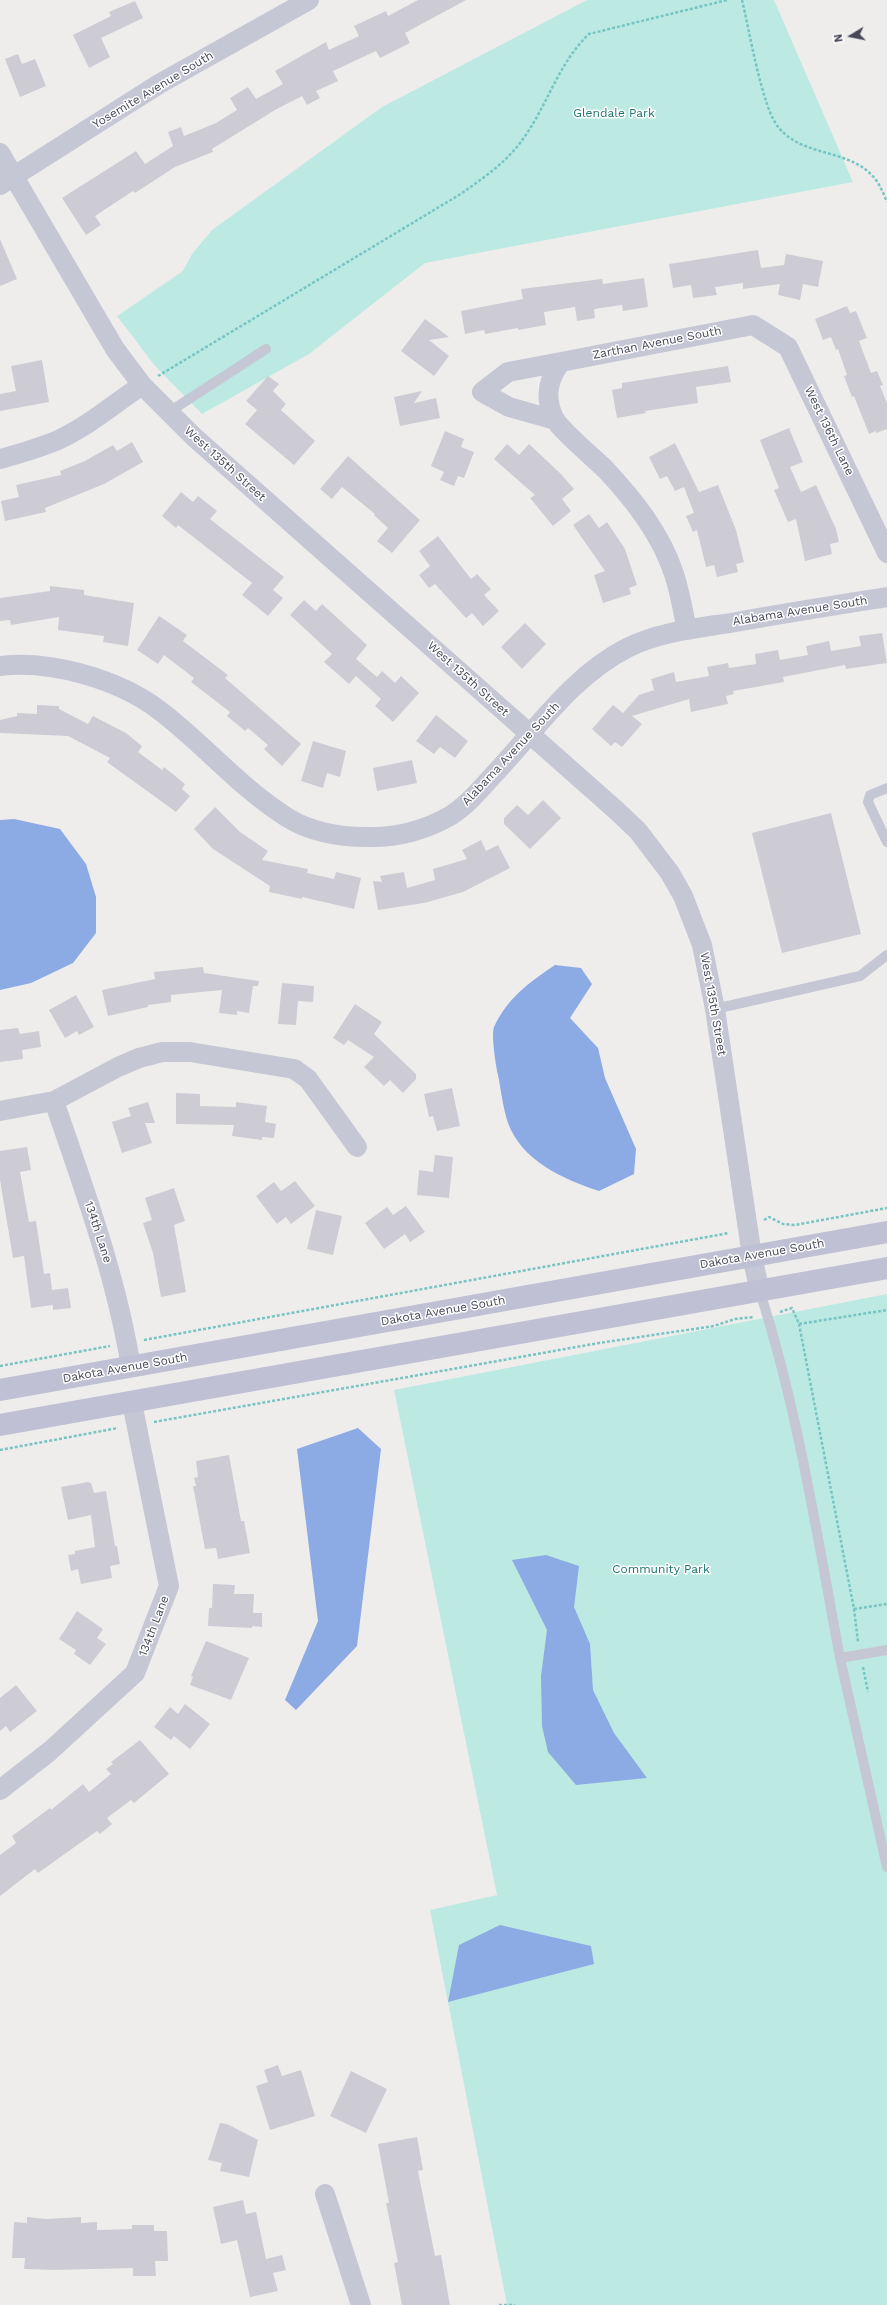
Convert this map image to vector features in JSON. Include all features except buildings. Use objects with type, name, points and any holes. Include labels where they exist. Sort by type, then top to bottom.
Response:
[{"type":"main road","name":"Dakota Avenue South","points":[[0,1390],[887,1232]]},
{"type":"main road","points":[[0,1425],[760,1292],[887,1268]]},
{"type":"street","name":"Yosemite Avenue South","points":[[7,181],[159,84],[302,2]]},
{"type":"street","name":"West 135th Street","points":[[0,153],[7,181],[115,349],[142,385],[194,437],[638,831],[670,873],[683,896],[702,945],[716,1009],[752,1256],[760,1292]]},
{"type":"street","name":"Zarthan Avenue South","points":[[555,420],[509,407],[482,392],[508,372],[753,325]]},
{"type":"street","name":"West 136th Lane","points":[[753,325],[788,347],[887,553]]},
{"type":"street","points":[[561,362],[552,374],[548,391],[549,404],[555,420],[606,470],[632,499],[648,522],[674,573],[687,630]]},
{"type":"street","points":[[0,459],[28,451],[57,440],[84,425],[142,385]]},
{"type":"street","name":"Alabama Avenue South","points":[[0,666],[39,665],[66,669],[98,679],[125,691],[157,708],[262,800],[290,819],[316,830],[342,836],[369,837],[399,835],[428,827],[452,815],[474,797],[583,677],[605,660],[630,646],[652,638],[687,630],[887,596]]},
{"type":"street","points":[[0,1111],[54,1101],[139,1058],[162,1052],[190,1052],[294,1069],[308,1079],[357,1147]]},
{"type":"street","name":"134th Lane","points":[[54,1101],[104,1248],[127,1343],[131,1367]]},
{"type":"street","name":"134th Lane","points":[[0,1790],[50,1752],[135,1673],[169,1586],[132,1403]]},
{"type":"street","points":[[325,2194],[361,2305]]},
{"type":"lane","points":[[169,412],[266,349]]},
{"type":"lane","points":[[887,788],[870,795],[868,802],[887,842]]},
{"type":"lane","points":[[716,1009],[860,976],[887,956]]},
{"type":"lane","points":[[760,1292],[792,1405],[840,1658],[887,1867]]},
{"type":"lane","points":[[840,1658],[887,1650]]},
{"type":"path","points":[[142,385],[459,195],[485,176],[504,161],[523,139],[576,46],[589,34],[727,0]]},
{"type":"path","points":[[742,0],[766,100],[773,119],[779,128],[790,138],[804,145],[847,158],[860,166],[877,181],[887,202]]},
{"type":"path","points":[[0,1366],[426,1286],[722,1235],[769,1217],[783,1224],[795,1225],[887,1208]]},
{"type":"path","points":[[0,1450],[599,1343],[714,1326],[735,1318],[768,1316],[792,1308],[799,1324],[854,1609],[860,1654],[868,1692]]},
{"type":"path","points":[[799,1324],[887,1310]]},
{"type":"path","points":[[854,1609],[887,1604]]},
{"type":"path","points":[[499,2305],[515,2305]]},
{"type":"green space","name":"Glendale Park","points":[[587,0],[774,0],[853,182],[425,263],[309,354],[202,414],[155,366],[117,316],[183,271],[192,254],[212,230],[382,107]]},
{"type":"green space","name":"Community Park","points":[[887,1294],[887,2305],[507,2305],[430,1910],[497,1895],[394,1390]]},
{"type":"water","points":[[14,819],[60,829],[86,864],[96,897],[96,933],[73,963],[31,983],[0,990],[0,820]]},
{"type":"water","points":[[555,965],[581,968],[592,984],[570,1018],[598,1048],[605,1078],[636,1149],[634,1174],[599,1191],[558,1174],[533,1158],[514,1136],[508,1123],[503,1105],[494,1051],[494,1027],[506,1007],[513,999],[536,978]]},
{"type":"water","points":[[358,1428],[381,1449],[357,1646],[296,1710],[285,1700],[318,1621],[297,1449]]},
{"type":"water","points":[[546,1555],[579,1566],[574,1607],[590,1644],[593,1690],[614,1733],[647,1778],[576,1785],[548,1752],[542,1726],[541,1676],[547,1630],[512,1560]]},
{"type":"water","points":[[500,1925],[591,1946],[594,1964],[448,2002],[459,1945]]}]
